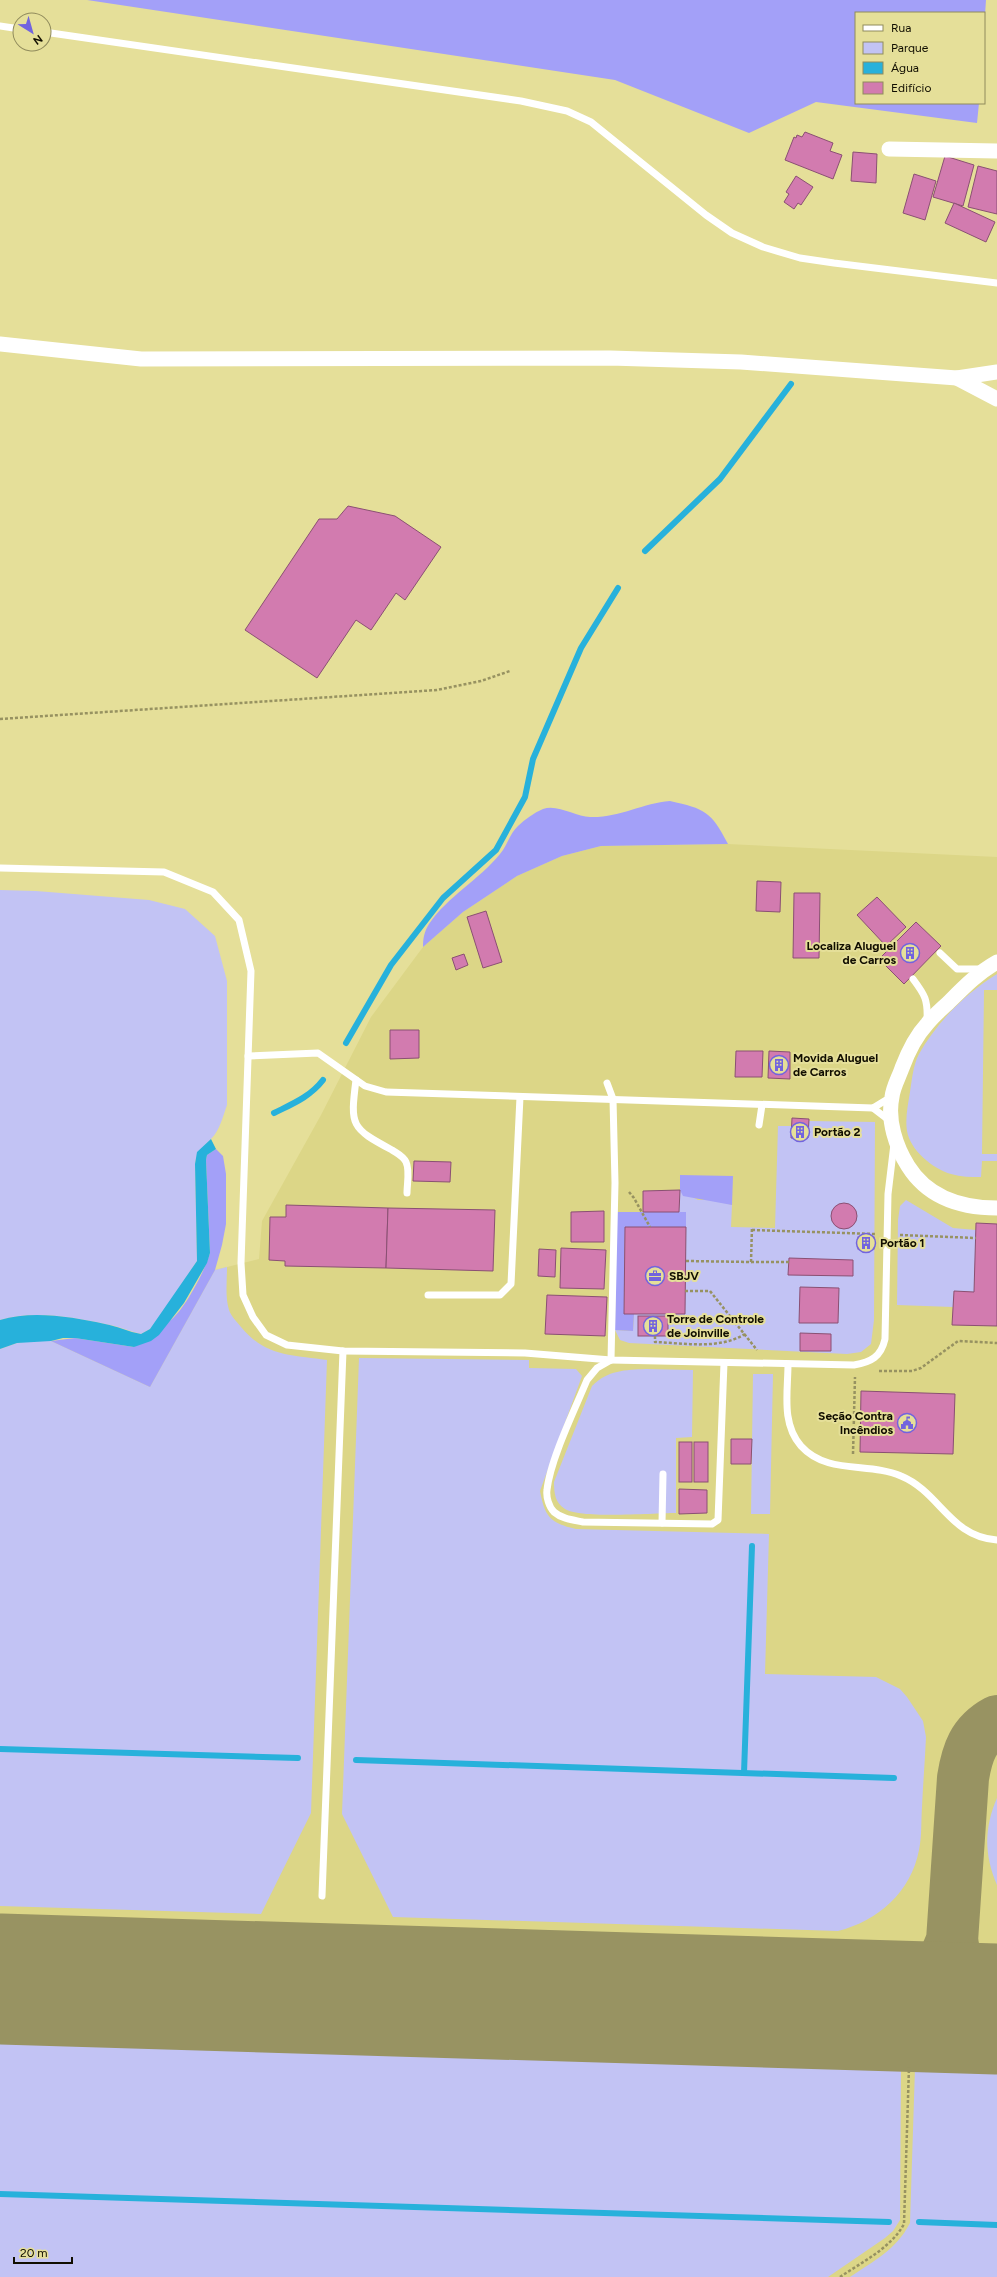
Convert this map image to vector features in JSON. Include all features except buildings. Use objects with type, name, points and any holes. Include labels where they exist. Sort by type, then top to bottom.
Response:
[{"type":"street","points":[[889,149],[997,151]]},
{"type":"street","points":[[0,344],[141,359],[668,359],[958,378],[997,372]]},
{"type":"street","points":[[958,378],[997,399]]},
{"type":"street","points":[[997,962],[984,969],[926,1024],[910,1047],[892,1097],[893,1129],[900,1152],[914,1175],[934,1192],[950,1201],[976,1208],[997,1208]]},
{"type":"lane","points":[[0,26],[12,28]]},
{"type":"lane","points":[[52,33],[514,100],[567,111],[591,122],[609,135],[706,215],[732,233],[763,247],[800,258],[997,283]]},
{"type":"lane","points":[[0,868],[164,872],[213,892],[239,920],[251,971],[241,1263],[243,1295],[253,1317],[266,1335],[287,1345],[343,1351],[525,1353],[611,1360],[854,1365],[868,1363],[876,1358],[883,1349],[885,1339],[886,1234],[893,1129],[873,1108]]},
{"type":"lane","points":[[940,953],[957,969],[984,969]]},
{"type":"lane","points":[[913,979],[926,996],[928,1005],[926,1024]]},
{"type":"lane","points":[[248,1056],[318,1053],[365,1086],[386,1092],[873,1108],[892,1097]]},
{"type":"lane","points":[[356,1080],[352,1112],[356,1125],[365,1136],[402,1156],[407,1163],[408,1193]]},
{"type":"lane","points":[[607,1083],[613,1099],[615,1183],[611,1360]]},
{"type":"lane","points":[[428,1295],[500,1295],[511,1284],[520,1096]]},
{"type":"lane","points":[[759,1124],[762,1104]]},
{"type":"lane","points":[[322,1896],[343,1351]]},
{"type":"lane","points":[[611,1360],[597,1368],[587,1380],[550,1473],[547,1491],[548,1502],[554,1512],[571,1520],[583,1522],[712,1524],[719,1517],[724,1363]]},
{"type":"lane","points":[[788,1364],[787,1417],[795,1437],[801,1446],[816,1458],[832,1464],[879,1470],[901,1476],[918,1486],[963,1529],[978,1537],[997,1540]]},
{"type":"lane","points":[[662,1523],[663,1474]]},
{"type":"path","points":[[0,719],[437,690],[481,681],[510,671]]},
{"type":"path","points":[[615,1183],[625,1189],[634,1198],[650,1227]]},
{"type":"path","points":[[751,1262],[752,1229],[976,1238]]},
{"type":"path","points":[[686,1261],[789,1262]]},
{"type":"path","points":[[685,1291],[710,1291],[769,1364]]},
{"type":"path","points":[[655,1336],[655,1342],[716,1344],[731,1341],[745,1334]]},
{"type":"path","points":[[876,1371],[912,1371],[921,1368],[958,1341],[997,1343]]},
{"type":"path","points":[[853,1467],[855,1370]]},
{"type":"path","points":[[840,2277],[890,2243],[898,2235],[904,2224],[909,2067]]},
{"type":"shaded area","points":[[87,0],[986,0],[985,15],[985,12],[855,12],[855,104],[979,104],[977,123],[816,102],[749,133],[615,80]]},
{"type":"shaded area","points":[[670,801],[691,806],[706,813],[717,824],[728,844],[601,846],[562,856],[517,876],[463,912],[423,947],[426,930],[437,914],[454,896],[492,863],[502,851],[515,829],[533,814],[543,809],[555,808],[590,817],[601,817],[621,813],[650,804]]},
{"type":"shaded area","points":[[728,844],[997,857],[997,2277],[0,2277],[0,1349],[51,1341],[150,1387],[215,1270],[259,1259],[262,1221],[321,1115],[371,1017],[423,947],[463,912],[517,876],[562,856],[601,846]]},
{"type":"shaded area","points":[[216,1149],[223,1156],[226,1174],[226,1224],[222,1245],[215,1270],[150,1387],[51,1341],[75,1338],[134,1347],[172,1319],[183,1306],[194,1288],[210,1253],[206,1160],[207,1155]]},
{"type":"shaded area","points":[[680,1175],[733,1176],[732,1205],[683,1196],[680,1190]]},
{"type":"shaded area","points":[[616,1212],[686,1212],[686,1227],[625,1227],[624,1314],[634,1314],[633,1331],[615,1330]]},
{"type":"green space","points":[[0,890],[36,891],[149,900],[185,909],[215,936],[227,981],[227,1105],[217,1131],[199,1152],[195,1164],[197,1261],[162,1314],[150,1329],[141,1334],[110,1325],[66,1317],[25,1315],[0,1320]]},
{"type":"green space","points":[[997,974],[997,990],[984,990],[982,1154],[997,1154],[997,1161],[982,1161],[981,1177],[966,1177],[955,1175],[937,1168],[917,1152],[909,1138],[906,1126],[913,1073],[919,1054],[926,1042],[943,1020],[963,999]]},
{"type":"green space","points":[[809,1121],[875,1122],[874,1320],[871,1344],[861,1352],[847,1354],[629,1343],[620,1340],[615,1330],[633,1331],[634,1314],[684,1314],[686,1213],[679,1212],[680,1190],[698,1200],[713,1200],[732,1205],[731,1227],[775,1228],[778,1126],[792,1126],[792,1138],[808,1138]]},
{"type":"green space","points":[[906,1200],[953,1228],[976,1230],[974,1292],[954,1291],[953,1307],[897,1305],[898,1220],[900,1206]]},
{"type":"green space","points":[[227,1267],[227,1294],[229,1310],[234,1319],[250,1337],[260,1344],[280,1353],[327,1360],[311,1813],[261,1914],[0,1906],[0,1349],[17,1343],[29,1341],[51,1341],[150,1387],[215,1270]]},
{"type":"green space","points":[[359,1358],[529,1360],[529,1368],[576,1369],[582,1376],[540,1491],[544,1507],[550,1518],[567,1527],[576,1529],[769,1534],[765,1674],[876,1677],[900,1689],[923,1721],[926,1737],[920,1845],[915,1865],[909,1879],[890,1902],[879,1912],[866,1920],[838,1931],[393,1917],[342,1814]]},
{"type":"green space","points":[[646,1369],[693,1370],[692,1437],[676,1438],[676,1513],[601,1515],[573,1512],[565,1509],[557,1501],[554,1490],[554,1482],[592,1386],[604,1377],[617,1372]]},
{"type":"green space","points":[[753,1374],[773,1374],[770,1514],[751,1514]]},
{"type":"green space","points":[[997,1798],[997,1885],[990,1863],[987,1842],[990,1820]]},
{"type":"green space","points":[[0,2041],[901,2069],[900,2220],[893,2231],[885,2238],[828,2277],[0,2277]]},
{"type":"green space","points":[[915,2068],[997,2071],[997,2277],[850,2277],[884,2254],[898,2240],[910,2223]]},
{"type":"water","points":[[211,1139],[216,1149],[207,1155],[206,1160],[210,1253],[207,1263],[184,1303],[159,1335],[151,1341],[134,1347],[75,1338],[63,1338],[51,1341],[17,1343],[0,1349],[0,1320],[25,1315],[80,1319],[110,1325],[141,1334],[150,1329],[197,1261],[195,1164],[197,1152]]},
{"type":"waterway","points":[[645,551],[720,479],[791,384]]},
{"type":"waterway","points":[[346,1043],[391,965],[443,898],[496,850],[525,797],[533,759],[581,648],[618,588]]},
{"type":"waterway","points":[[274,1113],[307,1096],[323,1080]]},
{"type":"waterway","points":[[744,1773],[752,1546]]},
{"type":"waterway","points":[[0,1749],[298,1758]]},
{"type":"waterway","points":[[356,1760],[894,1778]]},
{"type":"waterway","points":[[0,2194],[889,2222]]},
{"type":"waterway","points":[[919,2222],[997,2225]]},
{"type":"taxiway","points":[[898,2005],[915,1997],[928,1987],[938,1974],[952,1941],[963,1778],[972,1745],[982,1732],[997,1721]]},
{"type":"taxiway","points":[[952,1941],[957,1962],[966,1979],[979,1994],[997,2005]]},
{"type":"runway","points":[[0,1979],[997,2009]]},
{"type":"place","name":"Localiza Aluguel de Carros","points":[[910,953]]},
{"type":"place","name":"Movida Aluguel de Carros","points":[[779,1065]]},
{"type":"place","name":"Portão 2","points":[[800,1132]]},
{"type":"place","name":"Portão 1","points":[[866,1243]]},
{"type":"place","name":"SBJV","points":[[655,1276]]},
{"type":"place","name":"Torre de Controle de Joinville","points":[[653,1326]]},
{"type":"place","name":"Seção Contra Incêndios","points":[[907,1423]]}]
